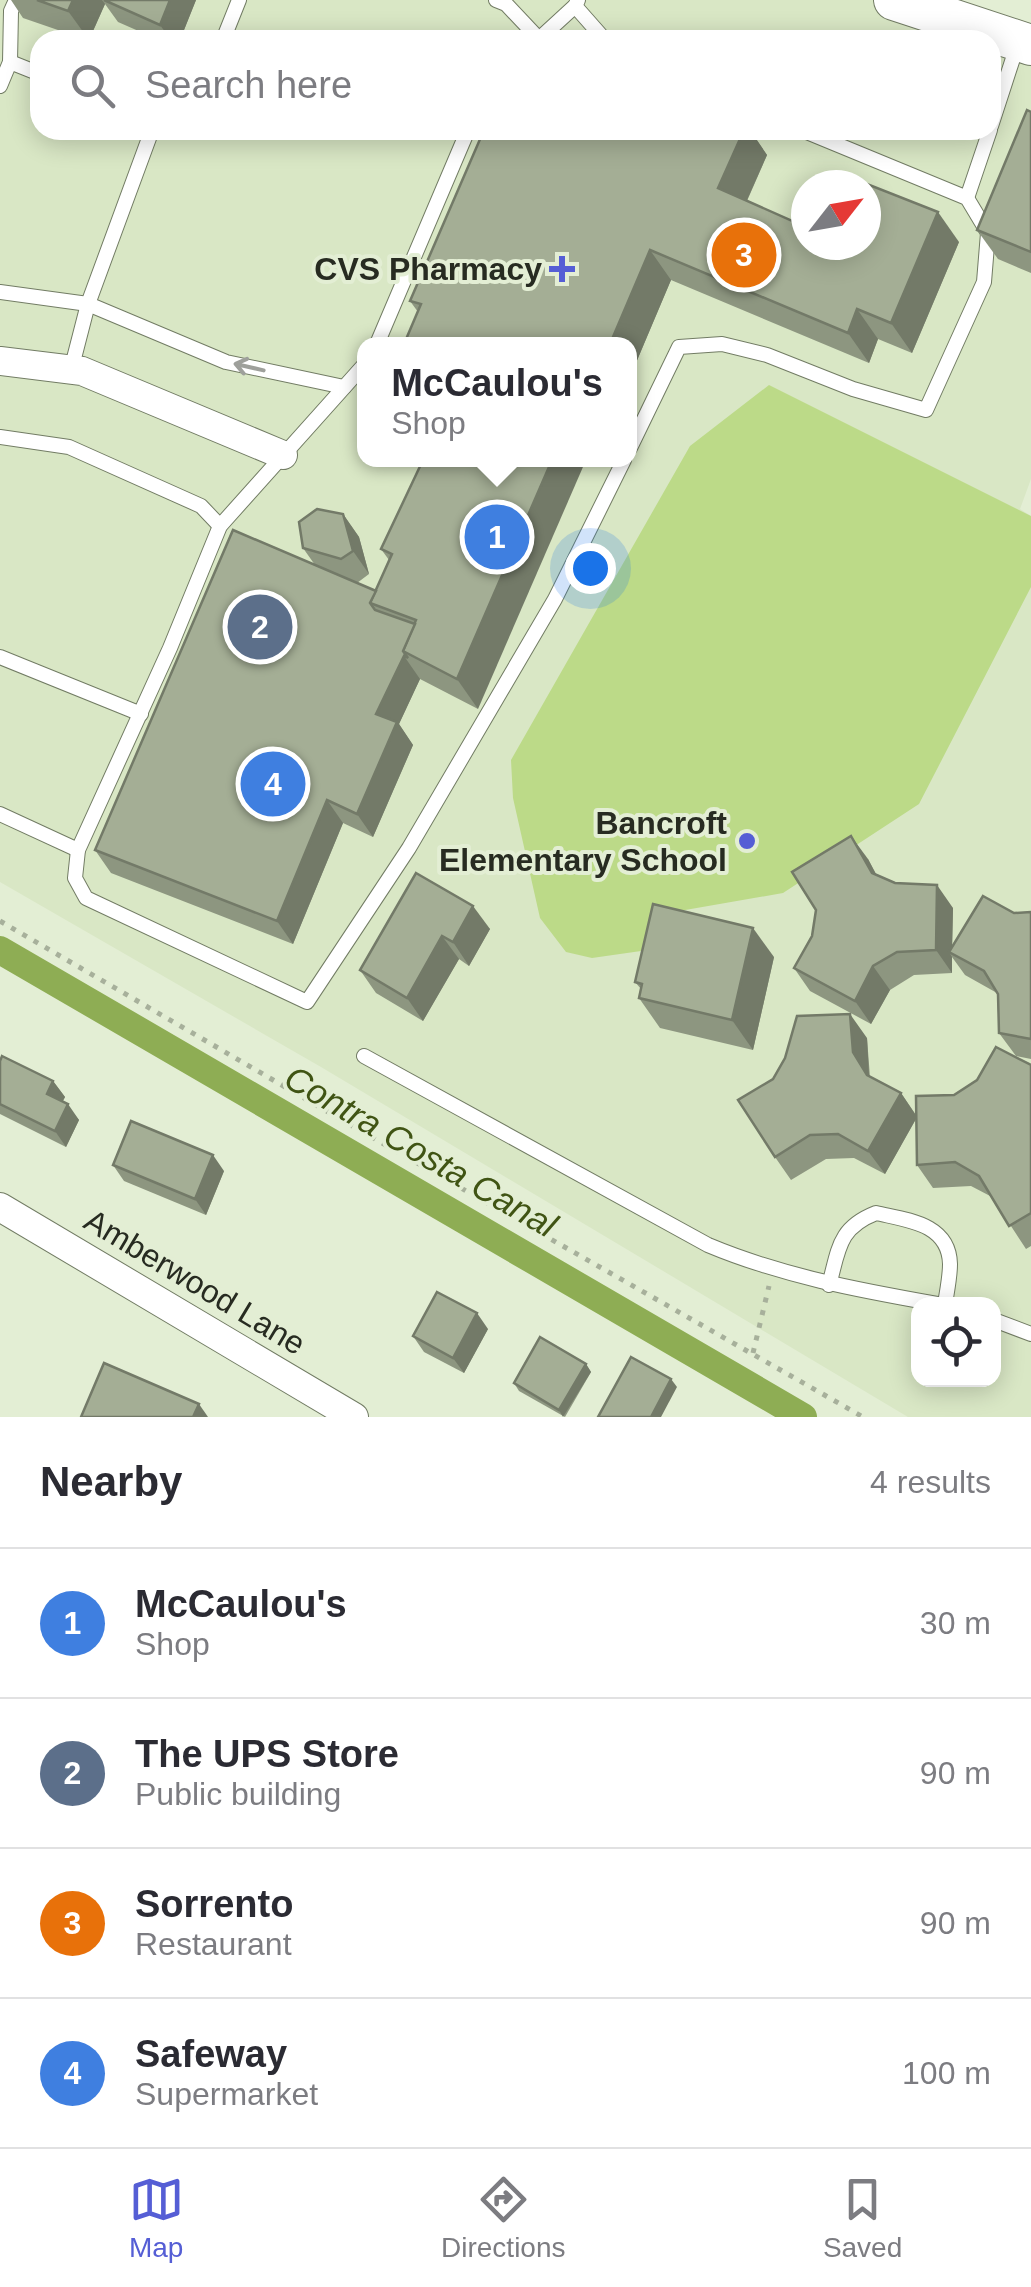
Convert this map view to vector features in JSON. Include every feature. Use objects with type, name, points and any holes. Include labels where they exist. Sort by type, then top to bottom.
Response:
[{"type":"main road","points":[[894,0],[985,30]]},
{"type":"main road","points":[[1001,35],[1025,43]]},
{"type":"street","points":[[0,362],[82,371],[282,455]]},
{"type":"street","name":"Amberwood Lane","points":[[0,1207],[354,1417]]},
{"type":"lane","points":[[0,86],[10,62],[11,11],[16,0]]},
{"type":"lane","points":[[227,30],[239,0]]},
{"type":"lane","points":[[496,0],[506,4],[530,30]]},
{"type":"lane","points":[[549,30],[576,3],[596,30]]},
{"type":"lane","points":[[1001,101],[1025,43]]},
{"type":"lane","points":[[10,62],[30,70]]},
{"type":"lane","points":[[71,370],[88,304],[148,140]]},
{"type":"lane","points":[[380,337],[464,140]]},
{"type":"lane","points":[[637,434],[679,347],[722,344],[926,410],[984,282],[988,233],[967,198],[826,140]]},
{"type":"lane","points":[[967,198],[986,140]]},
{"type":"lane","points":[[0,292],[88,304],[226,362],[344,387]]},
{"type":"lane","points":[[357,373],[220,526],[141,714],[78,850],[75,878],[86,898],[307,1002],[409,848],[487,716],[554,599],[620,467]]},
{"type":"lane","points":[[0,437],[69,447],[200,506],[220,526]]},
{"type":"lane","points":[[0,657],[141,714]]},
{"type":"lane","points":[[0,814],[78,850]]},
{"type":"lane","points":[[364,1056],[708,1245],[830,1285],[911,1299]]},
{"type":"lane","points":[[830,1285],[842,1240],[852,1225],[876,1213],[923,1224],[938,1234],[950,1260],[946,1297]]},
{"type":"lane","points":[[1001,1323],[1031,1334]]},
{"type":"path","points":[[0,920],[863,1417]]},
{"type":"path","points":[[753,1354],[773,1269]]},
{"type":"shaded area","points":[[0,0],[894,0],[985,30],[30,30],[30,140],[1001,140],[1001,35],[1031,45],[1031,479],[1020,509],[1031,516],[1031,1417],[908,1417],[321,1067],[0,882]]},
{"type":"green space","points":[[769,385],[1031,516],[1031,587],[919,804],[783,893],[668,913],[648,950],[592,958],[566,952],[540,918],[513,798],[511,760],[690,446]]},
{"type":"building","points":[[37,0],[73,0],[68,11]]},
{"type":"building","points":[[104,0],[170,0],[160,25]]},
{"type":"building","points":[[1027,110],[1031,112],[1031,252],[977,230]]},
{"type":"building","points":[[480,140],[740,140],[718,188],[791,220],[791,260],[881,260],[881,190],[938,212],[891,323],[857,309],[848,333],[650,250],[613,337],[407,337],[421,304],[410,301]]},
{"type":"building","points":[[420,467],[549,467],[457,679],[403,651],[416,620],[370,603],[392,554],[381,549]]},
{"type":"building","points":[[317,509],[343,514],[353,551],[341,559],[303,548],[299,522]]},
{"type":"building","points":[[233,530],[376,591],[370,603],[375,610],[415,624],[403,651],[408,658],[404,656],[376,714],[397,722],[357,814],[327,800],[277,921],[95,850]]},
{"type":"building","points":[[851,836],[872,873],[895,883],[937,885],[936,950],[897,952],[873,966],[855,1001],[794,968],[812,936],[816,910],[792,872]]},
{"type":"building","points":[[416,873],[473,906],[453,942],[442,936],[407,998],[360,970]]},
{"type":"building","points":[[983,896],[1014,913],[1031,912],[1031,1039],[999,1033],[998,994],[984,971],[949,952]]},
{"type":"building","points":[[653,904],[753,928],[732,1020],[639,998],[642,984],[635,982]]},
{"type":"building","points":[[850,1014],[853,1052],[867,1075],[901,1093],[868,1151],[838,1134],[810,1135],[775,1157],[738,1100],[773,1079],[785,1058],[797,1016]]},
{"type":"building","points":[[996,1047],[1031,1065],[1031,1213],[1009,1226],[979,1176],[955,1162],[917,1165],[916,1096],[954,1095],[977,1080]]},
{"type":"building","points":[[2,1056],[53,1081],[47,1094],[68,1104],[55,1131],[0,1104]]},
{"type":"building","points":[[131,1121],[213,1155],[195,1199],[113,1165]]},
{"type":"building","points":[[437,1292],[477,1313],[453,1358],[413,1336]]},
{"type":"building","points":[[540,1337],[586,1364],[559,1410],[514,1383]]},
{"type":"building","points":[[631,1357],[671,1379],[651,1417],[598,1417]]},
{"type":"building","points":[[104,1363],[199,1404],[193,1417],[81,1417]]},
{"type":"waterway","name":"Contra Costa Canal","points":[[0,950],[803,1417]]},
{"type":"place","name":"Sorrento","points":[[744,255]]},
{"type":"place","name":"CVS Pharmacy","points":[[562,269]]},
{"type":"place","name":"McCaulou's","points":[[497,537]]},
{"type":"place","name":"The UPS Store","points":[[260,627]]},
{"type":"place","name":"Safeway","points":[[273,784]]},
{"type":"place","name":"Bancroft Elementary School","points":[[747,841]]}]
